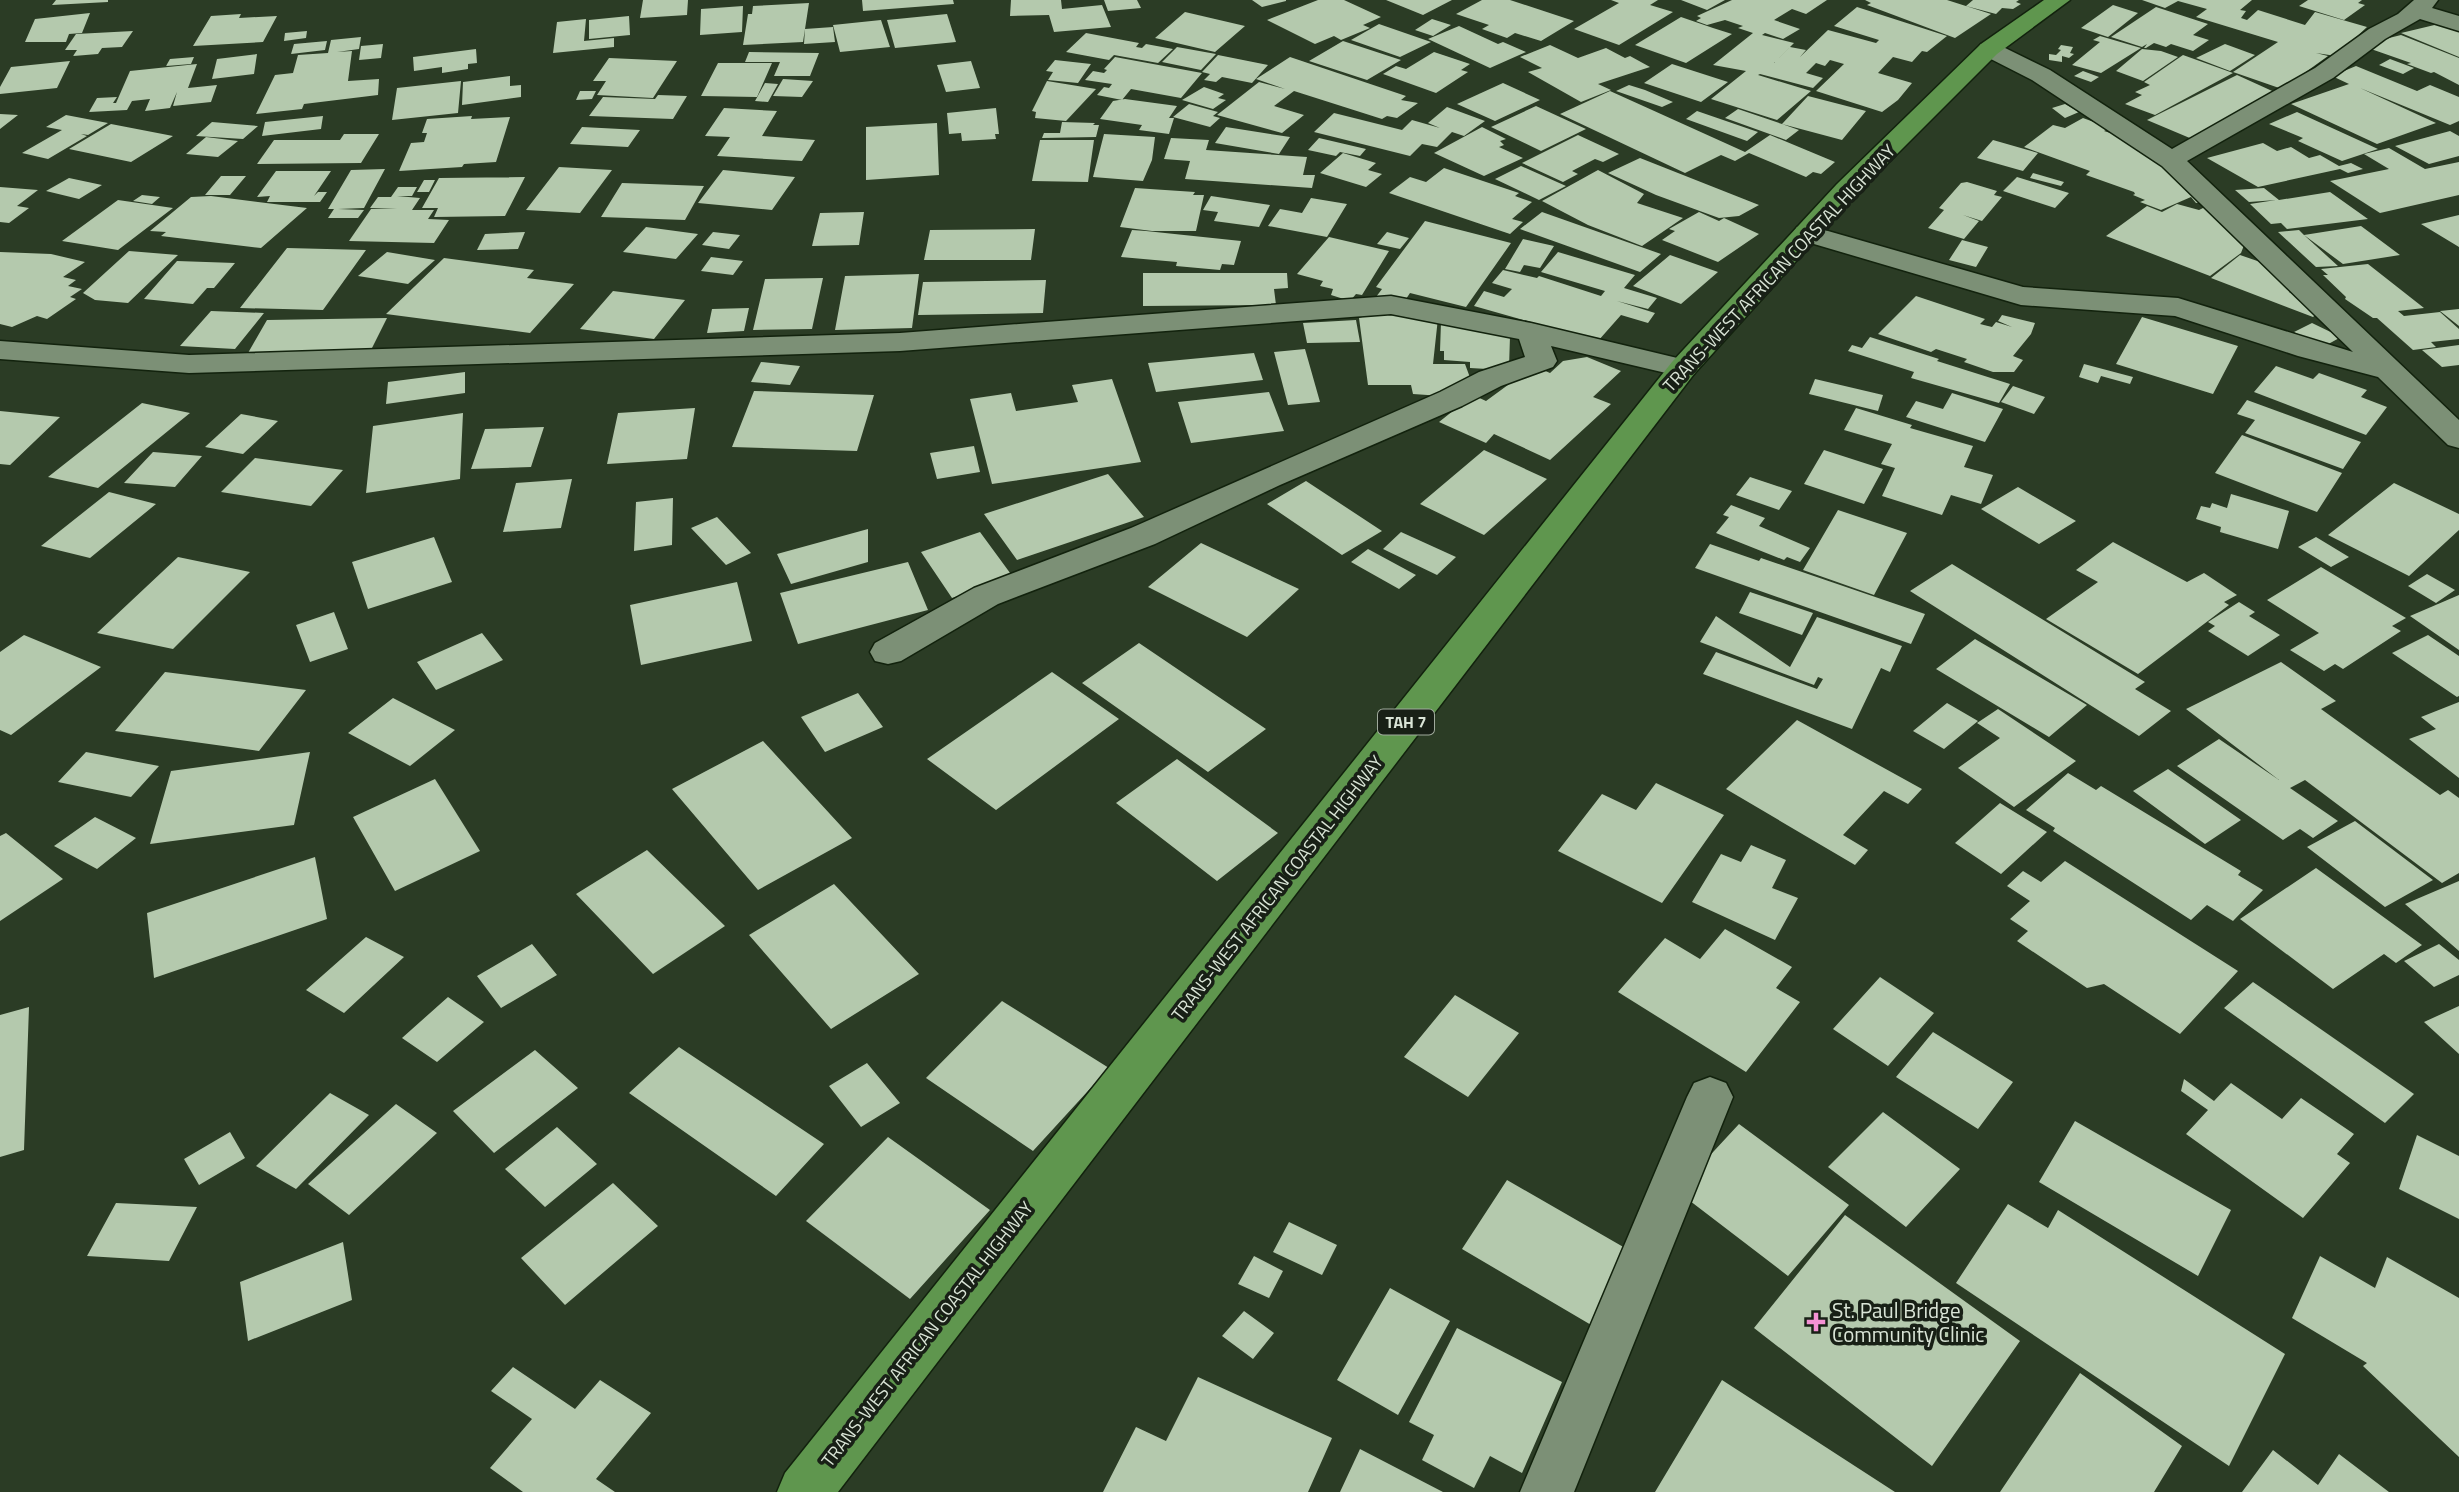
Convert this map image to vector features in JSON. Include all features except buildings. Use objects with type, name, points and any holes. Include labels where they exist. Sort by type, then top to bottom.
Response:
[{"type":"highway","name":"TRANS-WEST AFRICAN COASTAL HIGHWAY","points":[[804,1492],[1683,368],[1846,190],[1989,49],[2059,0]]},
{"type":"street","points":[[2171,160],[2324,73],[2376,34],[2406,19],[2422,5],[2459,24]]},
{"type":"street","points":[[1989,49],[2040,75],[2171,160],[2459,438]]},
{"type":"street","points":[[1807,233],[2021,296],[2178,307],[2309,349],[2390,370]]},
{"type":"street","points":[[0,350],[189,364],[900,342],[1391,305],[1531,332],[1683,368]]},
{"type":"street","points":[[888,652],[986,596],[1143,536],[1268,478],[1451,399],[1490,379],[1542,360],[1531,332]]},
{"type":"street","points":[[1547,1492],[1710,1097]]},
{"type":"place","name":"St. Paul Bridge Community Clinic","points":[[1816,1322]]}]
